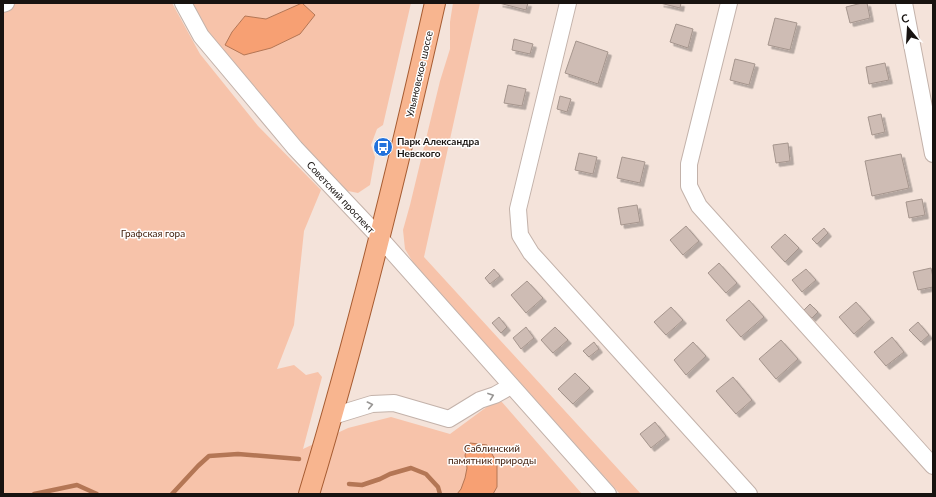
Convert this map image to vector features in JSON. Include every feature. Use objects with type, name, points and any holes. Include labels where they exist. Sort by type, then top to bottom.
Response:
[{"type":"main road","name":"Ульяновское шоссе","points":[[380,238],[435,3]]},
{"type":"main road","name":"Советский проспект","points":[[309,494],[333,416],[380,238]]},
{"type":"street","name":"Советский проспект","points":[[183,3],[201,36],[290,142],[380,238]]},
{"type":"street","points":[[568,3],[518,209],[520,235],[531,253],[749,494]]},
{"type":"street","points":[[729,3],[689,164],[689,186],[699,206],[933,466]]},
{"type":"street","points":[[904,3],[933,154]]},
{"type":"street","points":[[380,238],[608,494]]},
{"type":"street","points":[[333,416],[372,404],[394,403],[449,419],[480,400],[511,386]]},
{"type":"green space","name":"Графская гора","points":[[3,3],[172,3],[200,54],[258,126],[321,190],[304,231],[294,325],[277,369],[294,365],[306,375],[318,372],[322,377],[303,449],[348,428],[391,417],[450,434],[488,406],[501,401],[582,494],[3,494]]},
{"type":"green space","points":[[188,3],[302,3],[411,3],[383,125],[377,129],[371,145],[375,157],[370,185],[358,193],[343,190],[271,113],[205,33]],"holes":[[[302,3],[315,15],[232,32],[245,16],[266,19]]]},
{"type":"green space","points":[[453,3],[480,3],[424,257],[641,494],[620,494],[414,264],[405,249],[403,230],[440,81],[450,49],[450,22]]},
{"type":"shaded area","points":[[302,3],[315,15],[300,34],[271,48],[244,55],[225,45],[232,32],[245,16],[266,19]]},
{"type":"shaded area","points":[[470,443],[487,445],[497,463],[497,487],[493,494],[457,494],[461,489],[465,478],[467,468],[465,455]]},
{"type":"building","points":[[499,3],[528,3],[526,10]]},
{"type":"building","points":[[660,3],[681,3],[680,8]]},
{"type":"building","points":[[867,3],[870,18],[850,23],[846,7]]},
{"type":"building","points":[[775,18],[797,23],[790,50],[768,45]]},
{"type":"building","points":[[676,24],[693,29],[688,48],[670,42]]},
{"type":"building","points":[[514,39],[533,44],[530,54],[512,50]]},
{"type":"building","points":[[576,41],[608,52],[598,84],[565,73]]},
{"type":"building","points":[[735,59],[755,64],[749,85],[730,80]]},
{"type":"building","points":[[885,63],[889,80],[869,84],[866,67]]},
{"type":"building","points":[[508,85],[526,89],[522,106],[504,103]]},
{"type":"building","points":[[560,96],[571,99],[567,112],[557,109]]},
{"type":"building","points":[[881,114],[885,132],[872,135],[868,117]]},
{"type":"building","points":[[788,143],[790,161],[776,163],[773,145]]},
{"type":"building","points":[[579,153],[597,157],[593,174],[575,170]]},
{"type":"building","points":[[901,154],[909,188],[872,196],[865,161]]},
{"type":"building","points":[[622,157],[645,162],[640,183],[617,178]]},
{"type":"building","points":[[922,199],[925,215],[909,218],[906,202]]},
{"type":"building","points":[[637,205],[640,222],[621,225],[618,208]]},
{"type":"building","points":[[686,226],[699,241],[683,255],[670,240]]},
{"type":"building","points":[[824,228],[828,233],[817,244],[812,239]]},
{"type":"building","points":[[785,234],[799,248],[785,262],[771,247]]},
{"type":"building","points":[[719,263],[737,283],[726,293],[708,273]]},
{"type":"building","points":[[931,268],[933,287],[918,290],[913,272]]},
{"type":"building","points":[[494,269],[500,276],[490,284],[485,278]]},
{"type":"building","points":[[806,269],[816,280],[802,292],[792,280]]},
{"type":"building","points":[[527,281],[543,298],[526,313],[511,295]]},
{"type":"building","points":[[749,300],[764,317],[741,337],[726,320]]},
{"type":"building","points":[[856,302],[871,319],[854,334],[839,317]]},
{"type":"building","points":[[810,304],[818,312],[812,318],[804,310]]},
{"type":"building","points":[[671,307],[683,320],[666,335],[654,322]]},
{"type":"building","points":[[499,317],[507,327],[501,333],[492,323]]},
{"type":"building","points":[[918,322],[929,335],[921,342],[909,330]]},
{"type":"building","points":[[526,327],[534,338],[521,349],[513,338]]},
{"type":"building","points":[[555,327],[568,340],[553,353],[541,340]]},
{"type":"building","points":[[892,337],[904,352],[886,366],[874,352]]},
{"type":"building","points":[[781,340],[798,359],[776,379],[759,359]]},
{"type":"building","points":[[594,342],[599,349],[589,357],[583,351]]},
{"type":"building","points":[[693,342],[706,356],[686,375],[674,360]]},
{"type":"building","points":[[575,373],[590,388],[573,404],[558,389]]},
{"type":"building","points":[[733,377],[752,400],[736,414],[716,391]]},
{"type":"building","points":[[655,422],[666,436],[651,448],[640,434]]},
{"type":"waterway","points":[[172,494],[209,456],[238,454],[299,459]]},
{"type":"waterway","points":[[349,484],[362,485],[390,474],[411,468],[426,474],[438,487],[440,494]]},
{"type":"waterway","points":[[34,494],[77,485],[97,494]]},
{"type":"place","name":"Парк Александра Невского","points":[[383,147]]},
{"type":"park label","name":"Саблинский памятник природы","points":[[492,454]]}]
